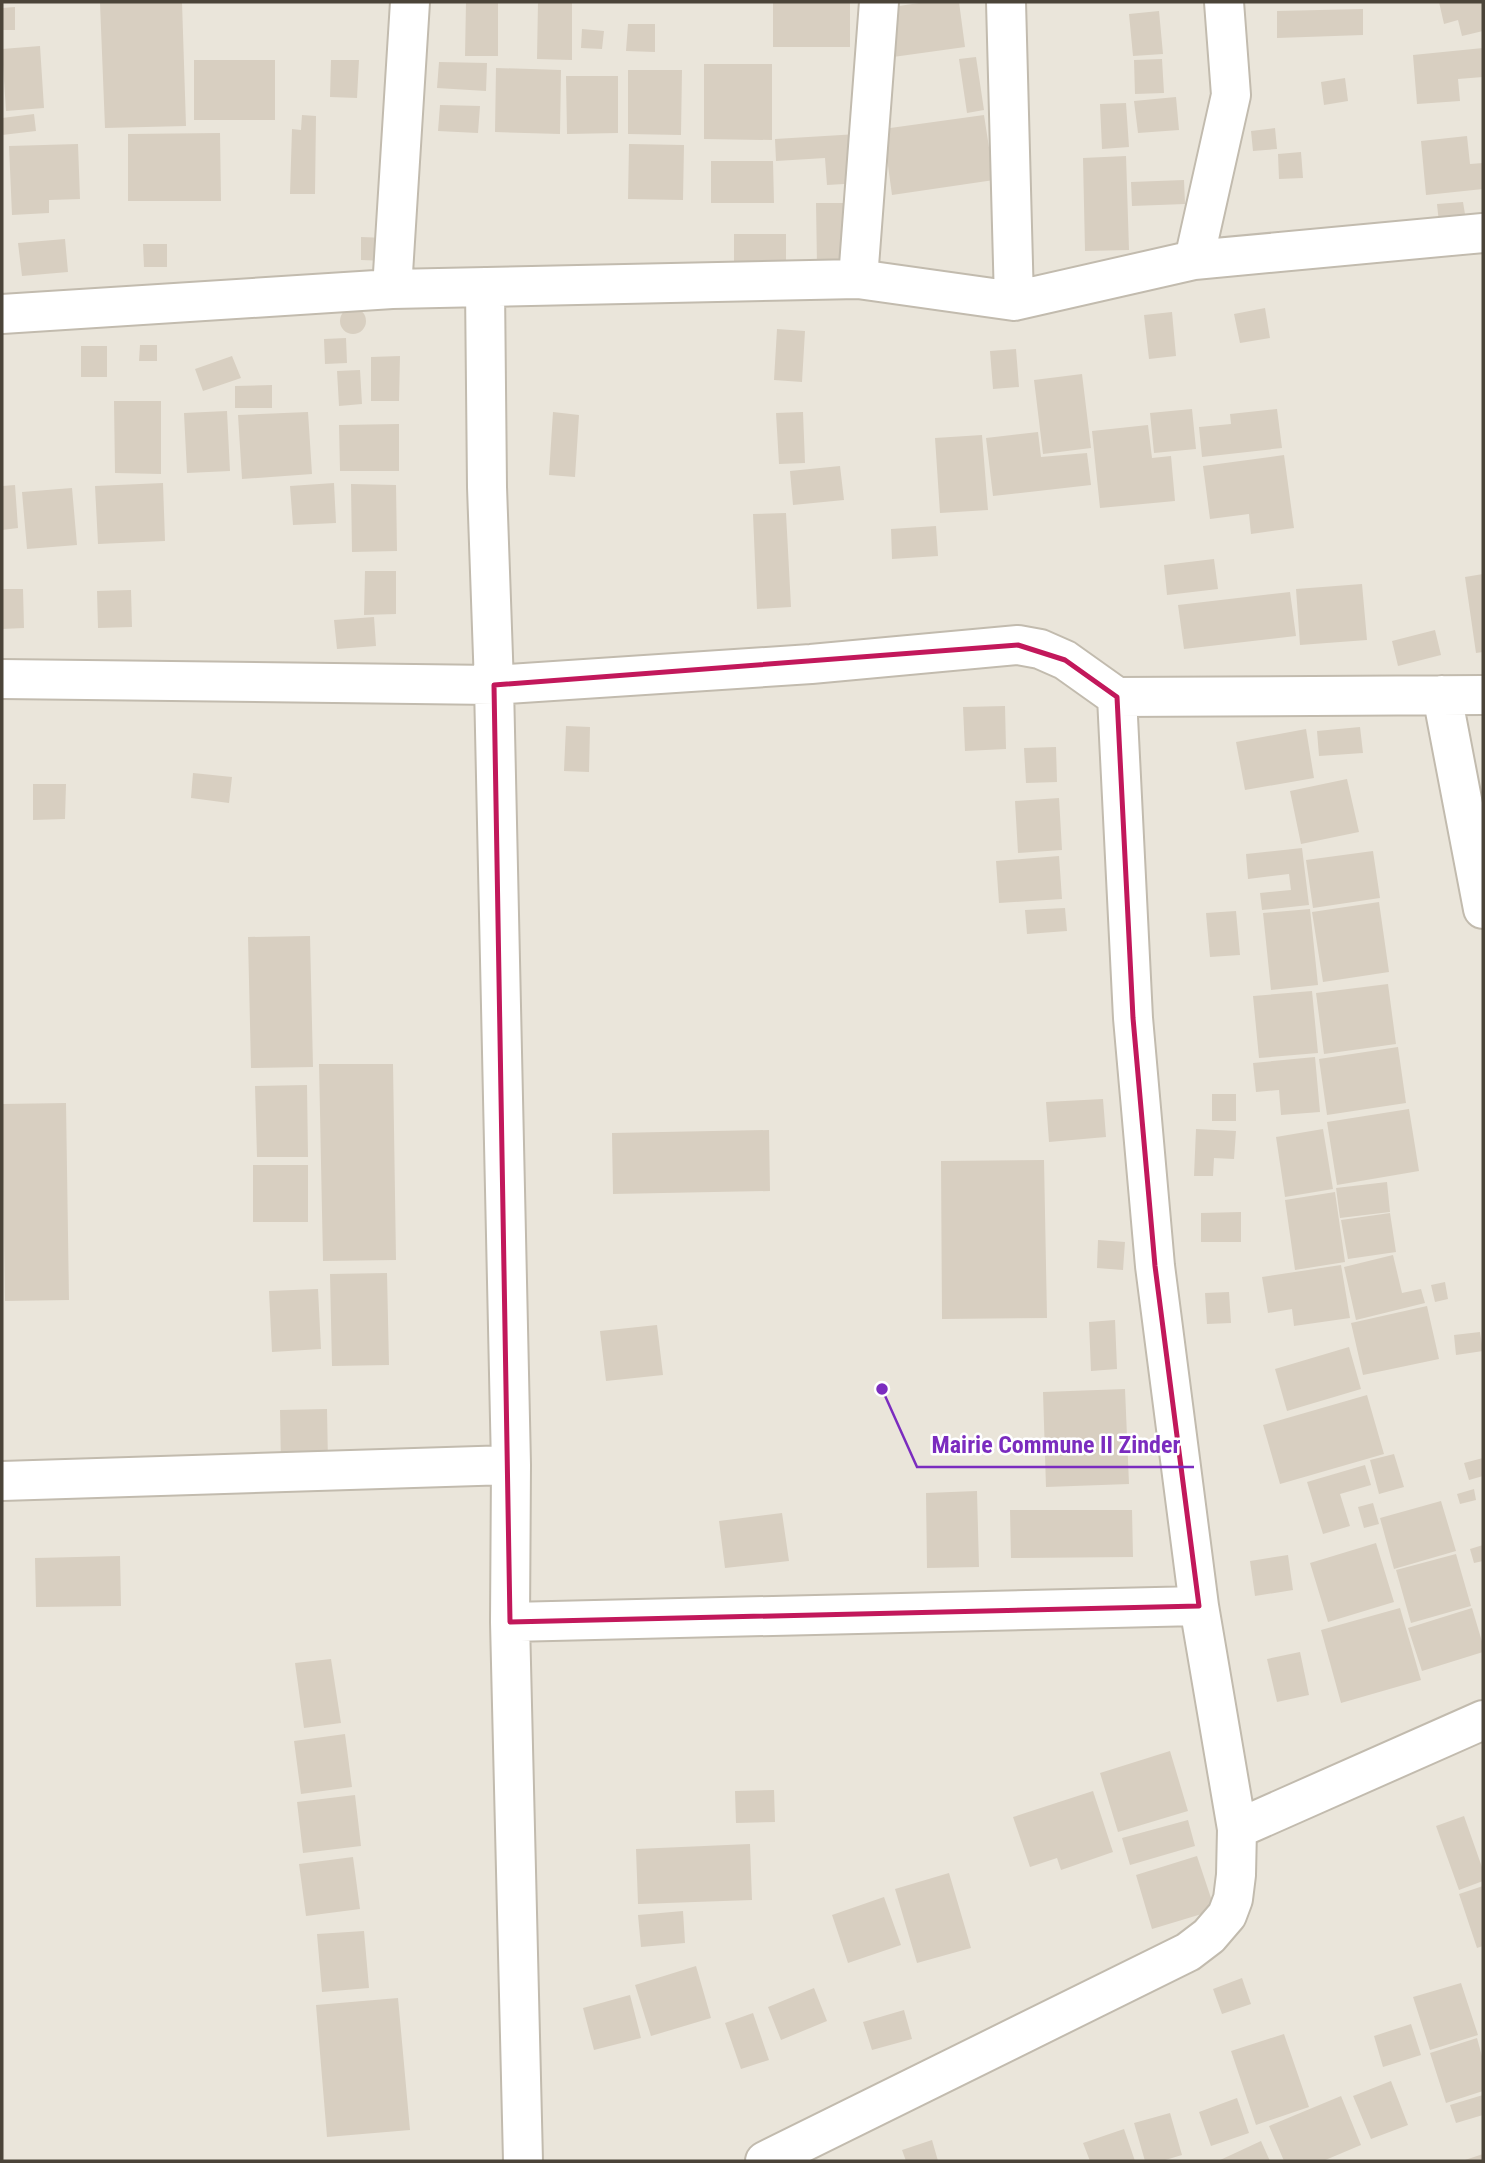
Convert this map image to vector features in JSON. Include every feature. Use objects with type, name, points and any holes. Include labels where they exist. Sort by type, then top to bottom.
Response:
[{"type":"street","points":[[392,289],[410,2]]},
{"type":"street","points":[[858,279],[880,2]]},
{"type":"street","points":[[1006,2],[1014,301]]},
{"type":"street","points":[[1194,260],[1231,95],[1224,2]]},
{"type":"street","points":[[2,314],[392,289],[858,279],[1014,301],[1194,260],[1483,233]]},
{"type":"street","points":[[485,287],[487,487],[494,685],[511,1465],[510,1622],[523,2161]]},
{"type":"street","points":[[2,679],[494,685],[811,664],[1018,645],[1040,649],[1065,660],[1116,697],[1483,695]]},
{"type":"street","points":[[1442,695],[1483,909]]},
{"type":"street","points":[[765,2161],[1188,1952],[1209,1936],[1227,1914],[1233,1899],[1237,1829],[1199,1606],[1155,1266],[1133,1018],[1116,697]]},
{"type":"street","points":[[2,1481],[511,1465]]},
{"type":"street","points":[[510,1622],[1199,1606]]},
{"type":"street","points":[[1237,1829],[1483,1720]]},
{"type":"highlighted area","points":[[1018,645],[1065,660],[1117,697],[1133,1018],[1155,1266],[1199,1606],[510,1622],[494,685]]},
{"type":"shaded area","points":[[2,2],[1483,2],[1483,2161],[2,2161]]},
{"type":"building","points":[[182,2],[186,126],[105,128],[100,3]]},
{"type":"building","points":[[466,2],[498,2],[498,56],[465,56]]},
{"type":"building","points":[[538,2],[572,2],[572,60],[537,59]]},
{"type":"building","points":[[773,2],[850,2],[850,47],[773,47]]},
{"type":"building","points":[[926,2],[959,2],[965,47],[893,57],[885,8]]},
{"type":"building","points":[[1439,2],[1483,2],[1483,31],[1462,36],[1458,20],[1444,24]]},
{"type":"building","points":[[15,7],[15,30],[2,30],[2,8]]},
{"type":"building","points":[[1363,9],[1363,35],[1277,38],[1277,11]]},
{"type":"building","points":[[1159,11],[1163,54],[1133,56],[1129,14]]},
{"type":"building","points":[[628,24],[655,24],[655,52],[626,51]]},
{"type":"building","points":[[582,29],[604,31],[602,49],[581,48]]},
{"type":"building","points":[[40,46],[44,108],[6,111],[2,49]]},
{"type":"building","points":[[1483,48],[1483,77],[1458,79],[1460,101],[1417,104],[1413,55]]},
{"type":"building","points":[[976,57],[984,110],[967,113],[959,59]]},
{"type":"building","points":[[1162,59],[1164,93],[1135,94],[1134,60]]},
{"type":"building","points":[[194,60],[275,60],[275,120],[194,120]]},
{"type":"building","points":[[331,60],[359,60],[357,98],[330,97]]},
{"type":"building","points":[[439,62],[487,63],[486,91],[437,88]]},
{"type":"building","points":[[704,64],[772,64],[772,140],[704,139]]},
{"type":"building","points":[[496,68],[561,70],[560,134],[495,132]]},
{"type":"building","points":[[628,70],[682,70],[681,135],[628,134]]},
{"type":"building","points":[[566,76],[618,76],[618,133],[567,134]]},
{"type":"building","points":[[1345,78],[1348,101],[1324,105],[1321,82]]},
{"type":"building","points":[[1176,97],[1179,130],[1138,133],[1134,101]]},
{"type":"building","points":[[1126,103],[1129,147],[1102,149],[1100,104]]},
{"type":"building","points":[[440,105],[480,106],[478,133],[438,131]]},
{"type":"building","points":[[34,114],[36,131],[2,135],[2,118]]},
{"type":"building","points":[[302,115],[316,116],[315,194],[290,194],[292,129],[301,130]]},
{"type":"building","points":[[984,115],[994,180],[892,195],[883,129]]},
{"type":"building","points":[[1275,128],[1277,149],[1253,151],[1251,131]]},
{"type":"building","points":[[220,133],[221,201],[128,201],[128,134]]},
{"type":"building","points":[[858,134],[861,183],[827,185],[825,158],[776,161],[775,139]]},
{"type":"building","points":[[1467,136],[1470,164],[1483,163],[1483,189],[1426,195],[1421,141]]},
{"type":"building","points":[[78,144],[80,199],[49,200],[49,213],[12,215],[9,146]]},
{"type":"building","points":[[629,144],[684,145],[683,200],[628,199]]},
{"type":"building","points":[[1301,152],[1303,178],[1279,179],[1278,154]]},
{"type":"building","points":[[1126,156],[1129,250],[1085,251],[1083,158]]},
{"type":"building","points":[[711,161],[773,161],[774,203],[711,203]]},
{"type":"building","points":[[1184,180],[1185,204],[1132,206],[1131,182]]},
{"type":"building","points":[[1463,202],[1466,220],[1439,223],[1437,204]]},
{"type":"building","points":[[816,203],[854,203],[855,264],[817,265]]},
{"type":"building","points":[[734,234],[786,234],[786,274],[734,274]]},
{"type":"building","points":[[361,237],[386,238],[386,261],[361,260]]},
{"type":"building","points":[[65,239],[68,272],[22,276],[18,243]]},
{"type":"building","points":[[143,244],[167,244],[167,267],[144,267]]},
{"type":"building","points":[[353,308],[362,312],[366,321],[362,330],[353,334],[344,330],[340,321],[344,312]]},
{"type":"building","points":[[1265,308],[1270,338],[1240,343],[1234,314]]},
{"type":"building","points":[[1172,312],[1176,356],[1149,359],[1144,315]]},
{"type":"building","points":[[777,329],[805,331],[802,382],[774,380]]},
{"type":"building","points":[[346,338],[347,363],[325,364],[324,339]]},
{"type":"building","points":[[140,345],[157,345],[157,361],[139,361]]},
{"type":"building","points":[[81,346],[107,346],[107,377],[81,377]]},
{"type":"building","points":[[1016,349],[1019,387],[993,389],[990,351]]},
{"type":"building","points":[[232,356],[241,378],[203,391],[195,369]]},
{"type":"building","points":[[400,356],[399,401],[371,401],[371,357]]},
{"type":"building","points":[[360,370],[362,404],[339,406],[337,371]]},
{"type":"building","points":[[1082,374],[1091,448],[1043,454],[1034,380]]},
{"type":"building","points":[[272,385],[272,408],[235,408],[235,386]]},
{"type":"building","points":[[114,401],[161,401],[161,474],[115,473]]},
{"type":"building","points":[[1192,409],[1196,449],[1154,453],[1150,413]]},
{"type":"building","points":[[1277,409],[1282,448],[1202,457],[1199,427],[1231,424],[1230,414]]},
{"type":"building","points":[[227,411],[230,471],[187,473],[184,413]]},
{"type":"building","points":[[308,412],[312,474],[242,479],[238,415]]},
{"type":"building","points":[[553,412],[579,415],[575,477],[549,475]]},
{"type":"building","points":[[803,412],[805,463],[779,464],[776,413]]},
{"type":"building","points":[[399,424],[399,471],[340,471],[339,425]]},
{"type":"building","points":[[1148,425],[1152,458],[1171,456],[1175,501],[1100,508],[1092,431]]},
{"type":"building","points":[[1038,432],[1041,457],[1087,453],[1091,485],[993,496],[986,438]]},
{"type":"building","points":[[982,435],[988,510],[940,513],[935,438]]},
{"type":"building","points":[[1284,455],[1294,528],[1251,534],[1249,514],[1210,519],[1203,466]]},
{"type":"building","points":[[840,466],[844,500],[793,505],[790,471]]},
{"type":"building","points":[[163,483],[165,541],[98,544],[95,486]]},
{"type":"building","points":[[334,483],[336,523],[293,525],[290,486]]},
{"type":"building","points":[[351,484],[396,485],[397,551],[352,552]]},
{"type":"building","points":[[15,485],[18,528],[2,530],[2,486]]},
{"type":"building","points":[[72,488],[77,545],[27,549],[22,492]]},
{"type":"building","points":[[786,513],[791,607],[757,609],[753,514]]},
{"type":"building","points":[[936,526],[938,556],[892,559],[891,529]]},
{"type":"building","points":[[1214,559],[1218,589],[1167,595],[1164,565]]},
{"type":"building","points":[[365,571],[396,571],[396,614],[364,615]]},
{"type":"building","points":[[1483,574],[1483,652],[1476,653],[1465,577]]},
{"type":"building","points":[[1362,584],[1367,640],[1300,645],[1296,589]]},
{"type":"building","points":[[2,589],[23,589],[24,628],[2,629]]},
{"type":"building","points":[[131,590],[132,627],[98,628],[97,591]]},
{"type":"building","points":[[1290,592],[1296,636],[1184,649],[1178,605]]},
{"type":"building","points":[[374,617],[376,646],[337,649],[334,620]]},
{"type":"building","points":[[1435,630],[1441,655],[1398,666],[1392,641]]},
{"type":"building","points":[[1005,706],[1006,749],[965,751],[963,707]]},
{"type":"building","points":[[566,726],[590,727],[589,772],[564,771]]},
{"type":"building","points":[[1360,727],[1363,753],[1319,756],[1317,731]]},
{"type":"building","points":[[1306,729],[1314,778],[1245,790],[1236,742]]},
{"type":"building","points":[[1056,747],[1057,782],[1026,783],[1024,748]]},
{"type":"building","points":[[193,773],[232,777],[229,803],[191,798]]},
{"type":"building","points":[[1347,779],[1359,832],[1301,844],[1290,791]]},
{"type":"building","points":[[33,784],[66,784],[65,819],[33,820]]},
{"type":"building","points":[[1059,798],[1062,850],[1018,853],[1015,801]]},
{"type":"building","points":[[1302,848],[1309,905],[1262,910],[1260,893],[1291,890],[1289,874],[1248,879],[1246,854]]},
{"type":"building","points":[[1373,851],[1380,898],[1313,908],[1306,860]]},
{"type":"building","points":[[1059,856],[1062,899],[999,903],[996,861]]},
{"type":"building","points":[[1379,902],[1389,972],[1323,982],[1312,912]]},
{"type":"building","points":[[1065,908],[1067,931],[1027,934],[1025,910]]},
{"type":"building","points":[[1310,909],[1318,985],[1271,990],[1263,913]]},
{"type":"building","points":[[1236,911],[1240,955],[1210,957],[1206,913]]},
{"type":"building","points":[[310,936],[313,1067],[251,1068],[248,937]]},
{"type":"building","points":[[1388,984],[1396,1044],[1324,1054],[1316,993]]},
{"type":"building","points":[[1312,991],[1318,1053],[1259,1058],[1253,996]]},
{"type":"building","points":[[1398,1047],[1406,1103],[1327,1115],[1319,1059]]},
{"type":"building","points":[[1315,1057],[1320,1112],[1281,1115],[1279,1090],[1256,1092],[1253,1063]]},
{"type":"building","points":[[319,1064],[393,1064],[396,1260],[323,1261]]},
{"type":"building","points":[[307,1085],[308,1157],[257,1157],[255,1086]]},
{"type":"building","points":[[1212,1094],[1236,1094],[1236,1121],[1212,1121]]},
{"type":"building","points":[[1103,1099],[1106,1137],[1049,1142],[1046,1102]]},
{"type":"building","points":[[66,1103],[69,1300],[5,1301],[2,1104]]},
{"type":"building","points":[[1409,1109],[1419,1171],[1337,1185],[1327,1122]]},
{"type":"building","points":[[1196,1129],[1236,1131],[1234,1159],[1214,1158],[1213,1176],[1194,1176]]},
{"type":"building","points":[[1323,1129],[1333,1189],[1285,1197],[1276,1137]]},
{"type":"building","points":[[769,1130],[770,1191],[613,1194],[612,1133]]},
{"type":"building","points":[[1044,1160],[1047,1318],[942,1319],[941,1161]]},
{"type":"building","points":[[253,1165],[308,1165],[308,1222],[253,1222]]},
{"type":"building","points":[[1387,1182],[1390,1212],[1340,1218],[1336,1188]]},
{"type":"building","points":[[1335,1192],[1345,1262],[1295,1270],[1285,1200]]},
{"type":"building","points":[[1241,1212],[1241,1242],[1201,1242],[1201,1213]]},
{"type":"building","points":[[1390,1213],[1396,1252],[1348,1259],[1341,1220]]},
{"type":"building","points":[[1098,1240],[1125,1242],[1123,1270],[1097,1268]]},
{"type":"building","points":[[1393,1255],[1402,1293],[1421,1289],[1425,1303],[1356,1320],[1344,1267]]},
{"type":"building","points":[[1341,1265],[1350,1318],[1294,1326],[1292,1309],[1268,1313],[1262,1277]]},
{"type":"building","points":[[387,1273],[389,1365],[332,1366],[330,1274]]},
{"type":"building","points":[[1445,1282],[1448,1299],[1435,1302],[1431,1285]]},
{"type":"building","points":[[318,1289],[321,1349],[272,1352],[269,1291]]},
{"type":"building","points":[[1229,1292],[1231,1323],[1207,1324],[1205,1293]]},
{"type":"building","points":[[1427,1306],[1439,1359],[1363,1375],[1351,1323]]},
{"type":"building","points":[[1115,1320],[1117,1369],[1091,1371],[1089,1322]]},
{"type":"building","points":[[657,1325],[663,1375],[606,1381],[600,1331]]},
{"type":"building","points":[[1480,1332],[1483,1351],[1456,1355],[1454,1335]]},
{"type":"building","points":[[1349,1347],[1361,1389],[1287,1411],[1275,1369]]},
{"type":"building","points":[[1125,1389],[1129,1484],[1046,1487],[1043,1392]]},
{"type":"building","points":[[1367,1395],[1384,1454],[1280,1484],[1263,1425]]},
{"type":"building","points":[[327,1409],[328,1463],[281,1463],[280,1410]]},
{"type":"building","points":[[1394,1454],[1404,1487],[1379,1494],[1370,1460]]},
{"type":"building","points":[[1483,1458],[1483,1476],[1469,1480],[1464,1463]]},
{"type":"building","points":[[1365,1465],[1371,1485],[1340,1494],[1350,1526],[1323,1534],[1307,1482]]},
{"type":"building","points":[[1474,1489],[1476,1500],[1460,1504],[1457,1494]]},
{"type":"building","points":[[977,1491],[979,1567],[927,1568],[926,1493]]},
{"type":"building","points":[[1441,1501],[1456,1551],[1394,1569],[1380,1518]]},
{"type":"building","points":[[1373,1503],[1379,1524],[1364,1528],[1358,1507]]},
{"type":"building","points":[[1010,1510],[1132,1510],[1133,1557],[1011,1558]]},
{"type":"building","points":[[782,1513],[789,1561],[725,1568],[719,1521]]},
{"type":"building","points":[[1376,1543],[1394,1602],[1328,1622],[1310,1563]]},
{"type":"building","points":[[1483,1545],[1483,1561],[1474,1563],[1470,1549]]},
{"type":"building","points":[[1456,1554],[1471,1606],[1411,1623],[1396,1570]]},
{"type":"building","points":[[1288,1555],[1293,1590],[1255,1596],[1250,1561]]},
{"type":"building","points":[[120,1556],[121,1606],[36,1607],[35,1558]]},
{"type":"building","points":[[1400,1608],[1421,1680],[1341,1703],[1321,1630]]},
{"type":"building","points":[[1472,1608],[1483,1652],[1422,1671],[1408,1628]]},
{"type":"building","points":[[1300,1652],[1309,1695],[1277,1702],[1267,1659]]},
{"type":"building","points":[[331,1659],[341,1723],[304,1728],[295,1663]]},
{"type":"building","points":[[345,1734],[352,1787],[301,1794],[294,1741]]},
{"type":"building","points":[[1170,1751],[1188,1811],[1118,1832],[1100,1773]]},
{"type":"building","points":[[774,1790],[775,1822],[736,1823],[735,1791]]},
{"type":"building","points":[[1093,1791],[1113,1852],[1061,1870],[1057,1858],[1030,1867],[1013,1817]]},
{"type":"building","points":[[355,1795],[361,1846],[303,1853],[297,1802]]},
{"type":"building","points":[[1464,1816],[1483,1870],[1483,1881],[1459,1890],[1436,1826]]},
{"type":"building","points":[[1188,1820],[1195,1846],[1130,1865],[1122,1838]]},
{"type":"building","points":[[750,1844],[752,1900],[638,1904],[636,1849]]},
{"type":"building","points":[[1197,1856],[1215,1910],[1152,1929],[1136,1875]]},
{"type":"building","points":[[353,1857],[360,1909],[306,1916],[299,1864]]},
{"type":"building","points":[[949,1873],[971,1948],[917,1963],[895,1889]]},
{"type":"building","points":[[1483,1886],[1483,1946],[1477,1948],[1459,1894]]},
{"type":"building","points":[[884,1897],[901,1945],[848,1963],[832,1915]]},
{"type":"building","points":[[683,1911],[685,1943],[641,1947],[638,1915]]},
{"type":"building","points":[[364,1931],[369,1988],[322,1992],[317,1934]]},
{"type":"building","points":[[696,1966],[711,2018],[651,2036],[635,1985]]},
{"type":"building","points":[[1242,1978],[1251,2004],[1222,2014],[1213,1989]]},
{"type":"building","points":[[1461,1983],[1478,2035],[1430,2050],[1413,1997]]},
{"type":"building","points":[[814,1988],[827,2021],[781,2040],[768,2007]]},
{"type":"building","points":[[630,1995],[641,2038],[594,2050],[583,2008]]},
{"type":"building","points":[[398,1998],[410,2130],[327,2137],[316,2005]]},
{"type":"building","points":[[904,2010],[912,2039],[872,2050],[863,2022]]},
{"type":"building","points":[[753,2013],[769,2060],[741,2069],[725,2023]]},
{"type":"building","points":[[1411,2024],[1421,2055],[1383,2067],[1374,2036]]},
{"type":"building","points":[[1284,2034],[1309,2107],[1256,2125],[1231,2051]]},
{"type":"building","points":[[1477,2038],[1483,2060],[1483,2091],[1446,2103],[1430,2053]]},
{"type":"building","points":[[1391,2081],[1408,2125],[1371,2139],[1353,2096]]},
{"type":"building","points":[[1483,2095],[1483,2115],[1456,2123],[1450,2105]]},
{"type":"building","points":[[1341,2096],[1361,2145],[1323,2161],[1284,2161],[1269,2126]]},
{"type":"building","points":[[1237,2098],[1249,2133],[1211,2146],[1199,2112]]},
{"type":"building","points":[[1170,2113],[1182,2155],[1162,2161],[1145,2161],[1134,2123]]},
{"type":"building","points":[[1124,2129],[1135,2161],[1090,2161],[1083,2143]]},
{"type":"building","points":[[932,2140],[938,2161],[906,2161],[902,2150]]},
{"type":"building","points":[[1261,2141],[1270,2161],[1218,2161]]},
{"type":"building","points":[[1483,2154],[1483,2161],[1462,2161]]},
{"type":"place","name":"Mairie Commune II Zinder","points":[[882,1389]]}]
